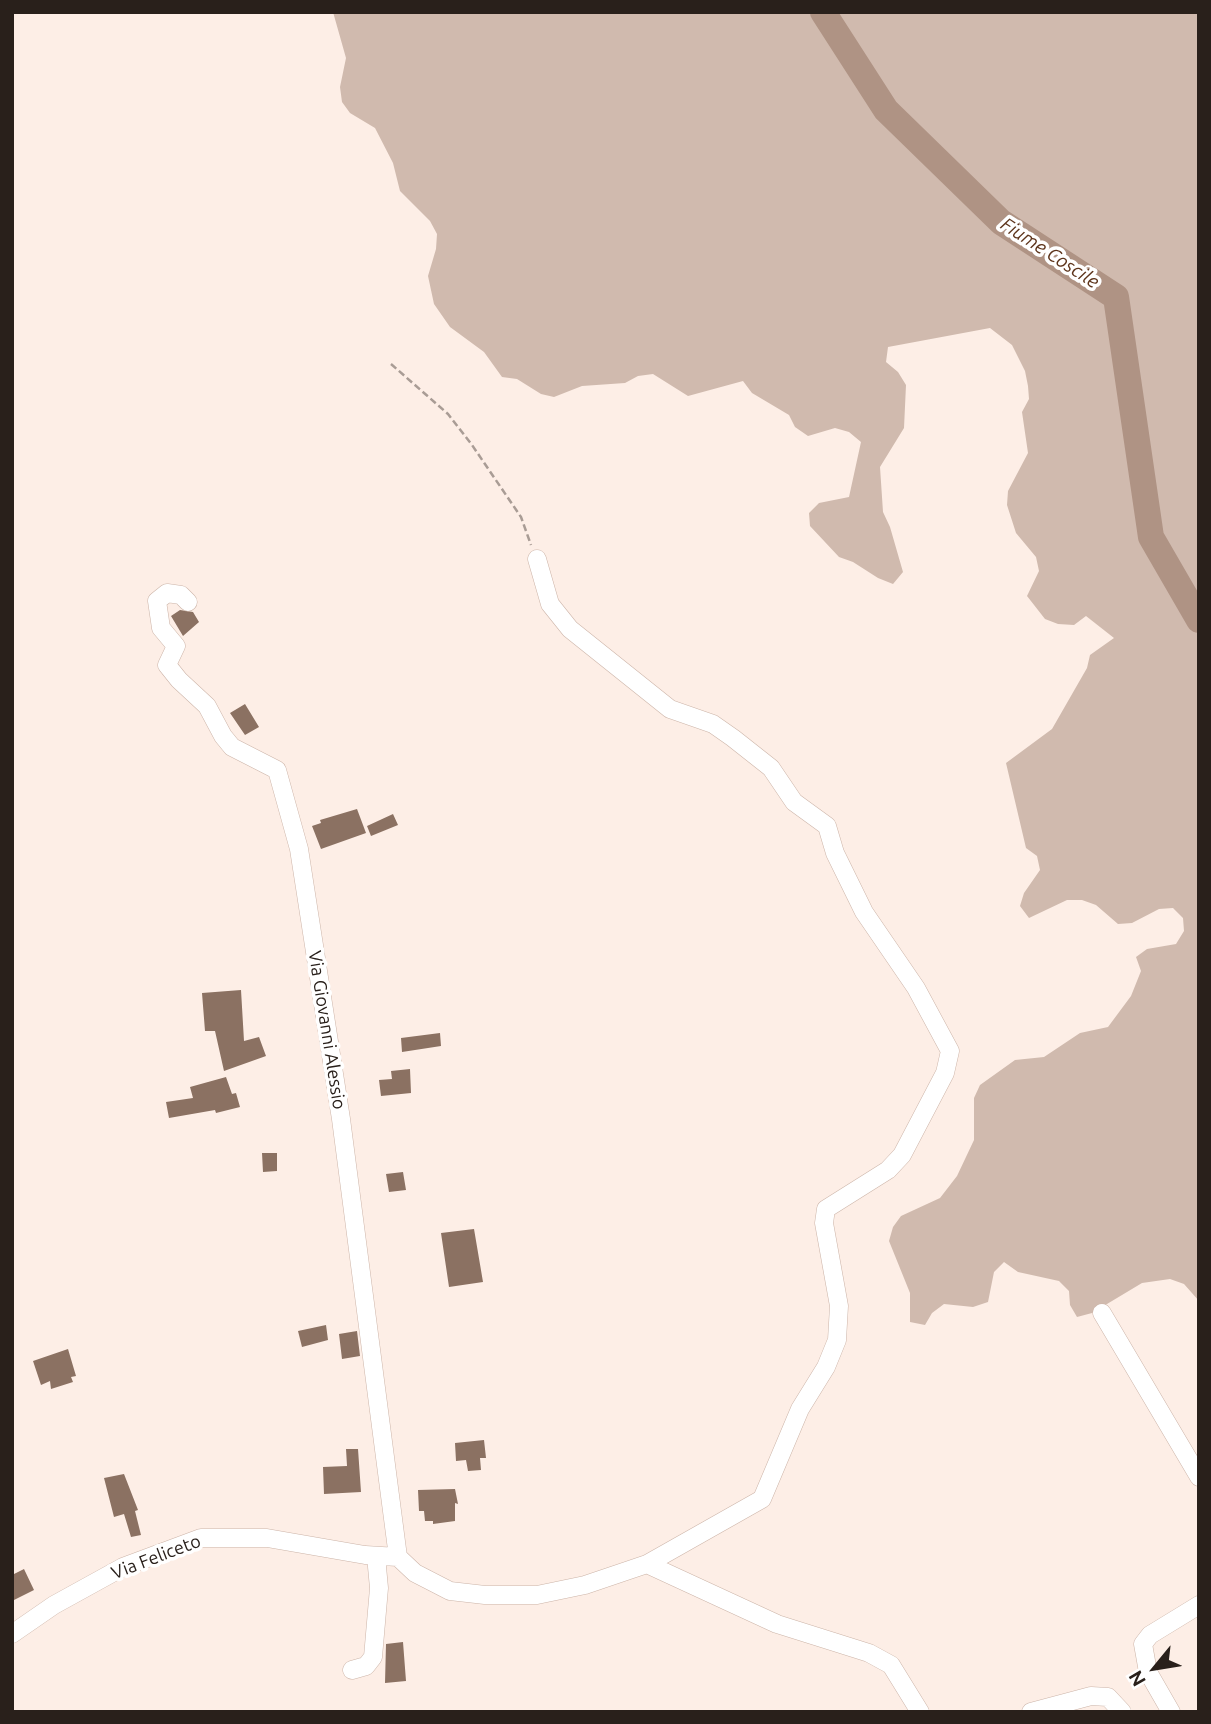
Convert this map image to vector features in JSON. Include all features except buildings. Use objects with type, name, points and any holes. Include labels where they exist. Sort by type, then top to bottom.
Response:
[{"type":"street","points":[[398,1557],[415,1573],[450,1591],[485,1595],[537,1595],[586,1585],[647,1564],[762,1499],[800,1409],[825,1367],[837,1340],[839,1306],[824,1223],[826,1209],[888,1170],[902,1155],[945,1073],[950,1051],[916,988],[864,912],[835,853],[827,825],[794,802],[771,768],[733,738],[713,724],[670,709],[570,629],[550,604],[537,559]]},
{"type":"street","name":"Via Giovanni Alessio","points":[[188,602],[181,595],[167,593],[157,601],[161,628],[176,646],[167,665],[178,680],[207,706],[232,747],[277,769],[299,849],[341,1119],[398,1557]]},
{"type":"street","points":[[1102,1313],[1199,1477]]},
{"type":"street","name":"Via Feliceto","points":[[12,1634],[92,1583],[164,1550],[201,1538],[267,1538],[376,1556],[398,1557]]},
{"type":"street","points":[[352,1670],[366,1666],[373,1657],[379,1588],[376,1556]]},
{"type":"street","points":[[647,1564],[778,1624],[826,1642],[869,1653],[891,1665],[920,1712]]},
{"type":"street","points":[[1171,1712],[1148,1672],[1143,1644],[1150,1635],[1199,1605]]},
{"type":"street","points":[[1031,1712],[1091,1696],[1108,1697],[1122,1712]]},
{"type":"path","points":[[391,364],[448,414],[472,445],[521,517],[537,559]]},
{"type":"shaded area","points":[[333,12],[1199,12],[1199,1301],[1184,1284],[1170,1279],[1142,1283],[1092,1313],[1077,1317],[1070,1305],[1069,1291],[1059,1281],[1018,1272],[1004,1262],[994,1272],[988,1302],[973,1307],[944,1304],[932,1313],[925,1325],[910,1322],[910,1293],[889,1241],[893,1227],[901,1216],[940,1198],[957,1176],[974,1140],[974,1098],[980,1085],[1015,1060],[1044,1057],[1080,1033],[1108,1027],[1131,996],[1141,971],[1136,957],[1147,949],[1176,944],[1184,931],[1183,918],[1173,908],[1159,909],[1132,923],[1118,924],[1096,905],[1082,900],[1067,900],[1029,918],[1020,906],[1024,893],[1040,870],[1037,856],[1026,848],[1006,763],[1052,729],[1087,668],[1090,655],[1114,638],[1086,616],[1074,625],[1058,624],[1045,619],[1027,596],[1039,571],[1036,557],[1016,533],[1007,505],[1008,491],[1028,453],[1022,412],[1029,399],[1028,386],[1025,371],[1012,345],[990,328],[888,347],[886,362],[898,372],[906,385],[904,428],[880,467],[883,512],[903,572],[893,584],[878,578],[853,562],[839,557],[810,526],[809,513],[819,503],[849,497],[861,442],[849,432],[835,428],[808,436],[795,427],[789,415],[752,393],[743,381],[688,396],[653,374],[638,376],[625,383],[582,386],[554,397],[541,394],[517,379],[502,377],[484,352],[450,327],[434,304],[428,276],[436,249],[437,234],[430,221],[400,191],[393,163],[375,128],[350,113],[342,102],[340,87],[346,58]]},
{"type":"waterway","name":"Fiume Coscile","points":[[823,12],[886,110],[1001,222],[1116,297],[1151,537],[1199,620]]}]
